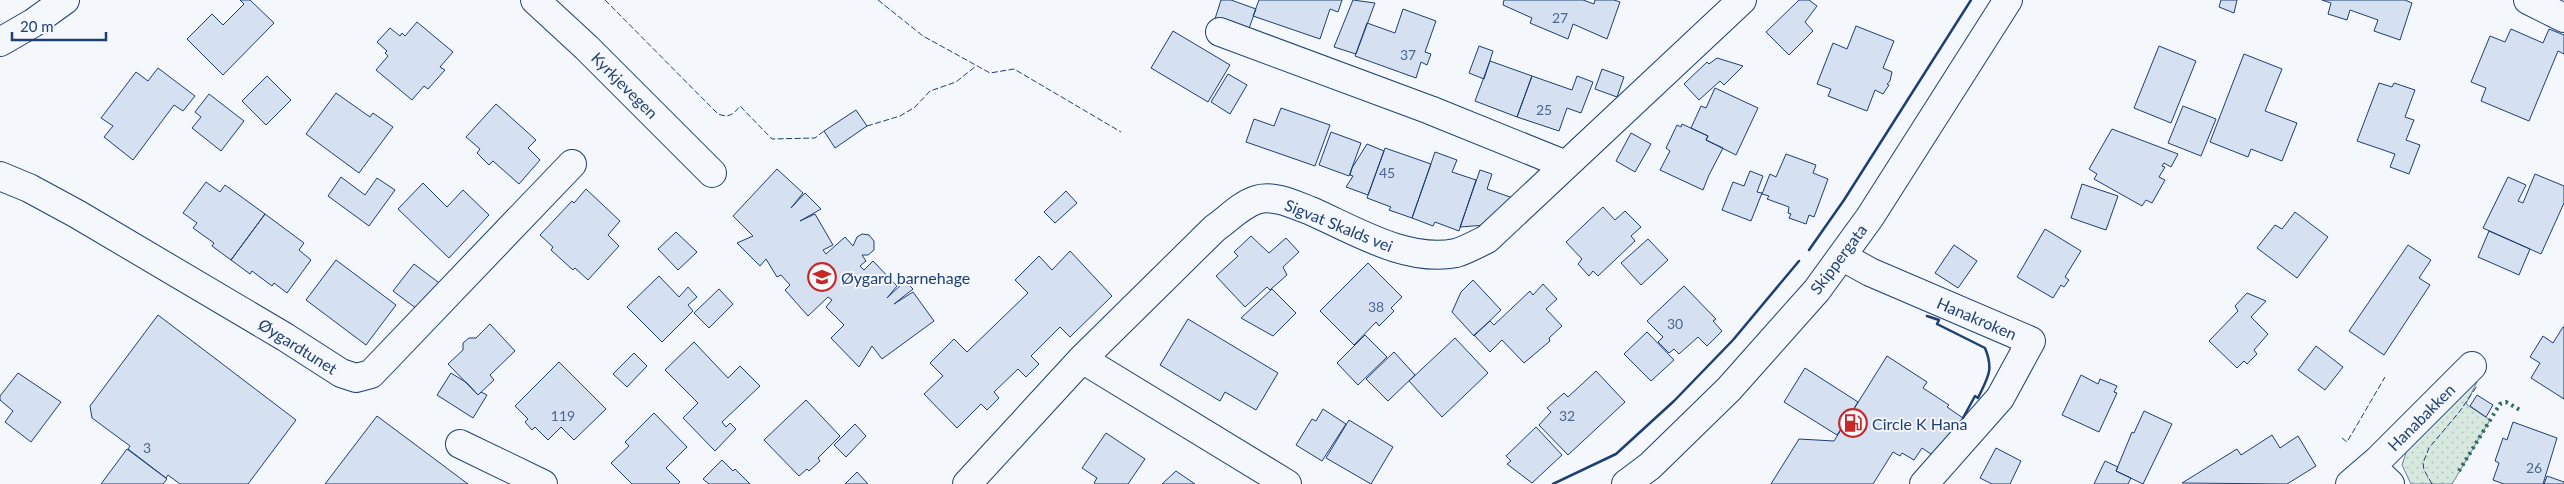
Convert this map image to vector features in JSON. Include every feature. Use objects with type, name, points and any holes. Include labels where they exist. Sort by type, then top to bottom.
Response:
[{"type":"street","points":[[0,42],[33,23],[65,0]]},
{"type":"street","name":"Kyrkjevegen","points":[[535,0],[587,48],[712,173]]},
{"type":"street","name":"Sigvat Skalds vei","points":[[967,484],[1082,359],[1215,228],[1256,200],[1270,198],[1293,204],[1400,249],[1428,254],[1456,253],[1487,239],[1742,0]]},
{"type":"street","name":"Skippergata","points":[[1626,484],[1650,466],[1728,389],[1817,290],[1842,256],[2008,0]]},
{"type":"street","points":[[2528,0],[2564,18]]},
{"type":"street","points":[[1220,32],[1430,110],[1566,165]]},
{"type":"street","name":"Øygardtunet","points":[[0,176],[29,188],[77,214],[285,337],[341,373],[356,378],[371,374],[572,164]]},
{"type":"street","name":"Hanakroken","points":[[1842,256],[1870,272],[2031,341],[2000,398],[1924,484]]},
{"type":"street","points":[[1082,359],[1287,484]]},
{"type":"street","name":"Hanabakken","points":[[2350,484],[2380,475],[2472,366]]},
{"type":"street","points":[[460,444],[542,484]]},
{"type":"shaded area","points":[[2477,382],[2466,404],[2490,420],[2452,484],[2411,484],[2402,465],[2413,432],[2465,384]]},
{"type":"building","points":[[240,0],[250,0],[274,23],[223,75],[187,39],[212,14],[223,25],[244,4]]},
{"type":"building","points":[[1221,0],[1231,0],[1256,9],[1247,34],[1214,22]]},
{"type":"building","points":[[1259,0],[1342,0],[1338,12],[1330,9],[1320,39],[1253,16]]},
{"type":"building","points":[[1353,0],[1375,3],[1356,54],[1334,47]]},
{"type":"building","points":[[1504,0],[1583,0],[1594,4],[1595,0],[1614,0],[1620,2],[1607,39],[1573,24],[1568,39],[1530,23],[1532,18],[1503,5]]},
{"type":"building","points":[[1799,0],[1809,0],[1817,6],[1805,22],[1813,31],[1789,55],[1766,32]]},
{"type":"building","points":[[2221,0],[2237,0],[2234,13],[2219,7]]},
{"type":"building","points":[[2322,0],[2405,0],[2412,3],[2400,40],[2374,31],[2378,20],[2350,10],[2347,20],[2328,14],[2331,3]]},
{"type":"building","points":[[1403,9],[1436,21],[1425,52],[1431,54],[1427,65],[1421,62],[1416,78],[1355,56],[1367,23],[1395,33]]},
{"type":"building","points":[[417,22],[453,52],[440,67],[445,70],[428,89],[424,86],[412,100],[376,70],[388,56],[385,53],[387,51],[377,42],[390,28],[400,36],[402,33],[405,36]]},
{"type":"building","points":[[1856,26],[1894,41],[1883,68],[1892,72],[1890,81],[1887,84],[1889,85],[1883,94],[1875,90],[1867,111],[1828,96],[1831,89],[1817,84],[1833,43],[1847,49]]},
{"type":"building","points":[[2511,29],[2543,43],[2549,29],[2564,35],[2564,54],[2558,51],[2529,121],[2481,101],[2486,88],[2471,82],[2490,36],[2505,42]]},
{"type":"building","points":[[1173,31],[1230,65],[1208,102],[1151,68]]},
{"type":"building","points":[[1479,46],[1493,51],[1484,79],[1469,73]]},
{"type":"building","points":[[2159,46],[2196,61],[2171,123],[2134,108]]},
{"type":"building","points":[[2244,54],[2282,69],[2265,111],[2297,123],[2282,161],[2251,149],[2248,157],[2210,142]]},
{"type":"building","points":[[1717,58],[1743,66],[1724,85],[1720,81],[1699,100],[1684,84],[1707,62],[1709,64]]},
{"type":"building","points":[[1490,61],[1532,76],[1517,117],[1475,101]]},
{"type":"building","points":[[158,68],[195,96],[183,111],[174,105],[133,160],[104,137],[113,126],[101,118],[136,72],[148,81]]},
{"type":"building","points":[[1602,69],[1624,77],[1617,97],[1595,89]]},
{"type":"building","points":[[1228,74],[1247,85],[1230,114],[1211,102]]},
{"type":"building","points":[[267,76],[291,100],[266,125],[242,101]]},
{"type":"building","points":[[1532,76],[1572,90],[1577,76],[1593,82],[1581,113],[1567,108],[1559,131],[1517,117]]},
{"type":"building","points":[[2379,83],[2392,87],[2394,83],[2415,90],[2405,117],[2414,120],[2406,140],[2420,145],[2409,174],[2390,167],[2395,154],[2357,141]]},
{"type":"building","points":[[1715,88],[1758,108],[1736,155],[1706,140],[1708,136],[1691,128],[1701,106],[1706,108]]},
{"type":"building","points":[[336,93],[370,117],[373,113],[393,127],[359,173],[306,134]]},
{"type":"building","points":[[209,94],[244,121],[221,151],[192,128],[201,117],[195,112]]},
{"type":"building","points":[[496,104],[536,140],[528,148],[540,160],[519,184],[493,161],[489,165],[477,153],[480,149],[466,137]]},
{"type":"building","points":[[2183,106],[2216,119],[2201,156],[2168,143]]},
{"type":"building","points":[[1281,108],[1330,125],[1315,166],[1246,142],[1254,119],[1274,126]]},
{"type":"building","points":[[856,110],[867,126],[835,148],[824,131]]},
{"type":"building","points":[[1682,124],[1708,136],[1706,140],[1723,148],[1703,190],[1660,170],[1670,151],[1666,148],[1677,125],[1681,127]]},
{"type":"building","points":[[2112,129],[2178,154],[2171,167],[2164,163],[2162,166],[2165,167],[2159,177],[2165,180],[2152,203],[2146,200],[2142,206],[2094,179],[2097,174],[2089,169]]},
{"type":"building","points":[[1331,132],[1361,143],[1349,176],[1319,165]]},
{"type":"building","points":[[1631,133],[1651,144],[1635,172],[1616,161]]},
{"type":"building","points":[[1367,144],[1384,151],[1368,195],[1346,187],[1353,176],[1350,175],[1352,168]]},
{"type":"building","points":[[1385,148],[1431,164],[1412,218],[1389,210],[1391,207],[1367,198]]},
{"type":"building","points":[[1435,152],[1457,160],[1452,172],[1476,180],[1459,231],[1435,222],[1433,226],[1412,218]]},
{"type":"building","points":[[1786,154],[1816,165],[1813,173],[1828,179],[1814,217],[1809,215],[1806,224],[1789,218],[1791,214],[1788,213],[1789,207],[1767,199],[1769,196],[1762,194],[1770,174],[1776,177]]},
{"type":"building","points":[[777,169],[803,193],[791,208],[805,193],[821,209],[800,221],[815,214],[833,245],[823,250],[826,254],[845,237],[853,246],[857,237],[862,234],[869,235],[874,241],[874,250],[868,255],[862,255],[866,261],[860,266],[864,270],[873,261],[897,286],[887,298],[905,281],[913,289],[894,304],[913,292],[934,321],[882,359],[872,346],[859,367],[831,338],[844,325],[826,307],[832,300],[828,297],[808,316],[785,290],[790,285],[781,275],[777,277],[766,259],[760,266],[737,243],[753,236],[733,216]]},
{"type":"building","points":[[1480,170],[1492,174],[1487,189],[1513,198],[1486,225],[1460,227]]},
{"type":"building","points":[[1750,171],[1763,176],[1757,192],[1762,193],[1751,221],[1722,210],[1733,182],[1744,186]]},
{"type":"building","points":[[2535,174],[2564,186],[2564,203],[2541,254],[2483,228],[2508,177],[2526,185],[2518,201],[2523,203]]},
{"type":"building","points":[[341,177],[365,195],[377,178],[395,190],[369,226],[328,196]]},
{"type":"building","points":[[206,182],[220,192],[225,185],[265,214],[231,260],[212,246],[214,243],[193,228],[197,223],[183,213]]},
{"type":"building","points":[[423,183],[447,207],[463,190],[489,215],[449,258],[398,209]]},
{"type":"building","points":[[2082,184],[2118,196],[2106,230],[2071,218]]},
{"type":"building","points":[[586,189],[620,221],[608,235],[619,246],[588,280],[575,268],[573,270],[551,250],[553,247],[540,235]]},
{"type":"building","points":[[1066,191],[1077,203],[1055,223],[1044,212]]},
{"type":"building","points":[[1603,207],[1615,220],[1625,211],[1641,227],[1631,236],[1635,241],[1598,276],[1593,271],[1589,276],[1578,264],[1582,259],[1566,242]]},
{"type":"building","points":[[2295,212],[2328,237],[2297,278],[2257,248],[2275,225],[2282,229]]},
{"type":"building","points":[[265,214],[304,243],[299,250],[311,260],[287,293],[274,283],[272,286],[252,271],[250,274],[231,260]]},
{"type":"building","points":[[2045,229],[2081,251],[2065,277],[2069,280],[2064,287],[2061,285],[2053,298],[2017,277]]},
{"type":"building","points":[[2489,231],[2530,249],[2519,275],[2478,257]]},
{"type":"building","points":[[676,232],[697,252],[678,270],[658,249]]},
{"type":"building","points":[[1251,236],[1269,253],[1286,238],[1299,252],[1283,267],[1287,275],[1270,290],[1267,287],[1245,307],[1216,276],[1238,256],[1234,252]]},
{"type":"building","points":[[1648,239],[1668,260],[1641,285],[1621,263]]},
{"type":"building","points":[[1954,245],[1977,261],[1958,288],[1935,273]]},
{"type":"building","points":[[2408,245],[2431,260],[2419,278],[2430,285],[2384,355],[2349,331]]},
{"type":"building","points":[[1070,251],[1112,296],[1070,337],[1060,327],[1031,356],[1039,364],[1026,377],[1018,369],[994,392],[999,398],[987,410],[981,404],[957,428],[924,394],[943,376],[930,363],[954,339],[967,352],[1028,293],[1015,280],[1039,256],[1052,270]]},
{"type":"building","points":[[336,260],[396,305],[366,345],[306,300]]},
{"type":"building","points":[[1368,263],[1402,297],[1391,308],[1394,311],[1379,326],[1376,322],[1354,345],[1320,311]]},
{"type":"building","points":[[414,264],[442,285],[421,312],[393,291]]},
{"type":"building","points":[[659,276],[679,297],[688,287],[697,297],[688,305],[693,311],[662,342],[627,307]]},
{"type":"building","points":[[1473,280],[1501,310],[1474,336],[1452,312],[1461,292]]},
{"type":"building","points":[[1543,284],[1557,299],[1546,309],[1562,326],[1549,338],[1550,341],[1524,363],[1502,340],[1490,352],[1474,335],[1490,321],[1494,325],[1530,291],[1533,295]]},
{"type":"building","points":[[1684,286],[1716,319],[1713,321],[1722,331],[1707,346],[1698,337],[1679,354],[1674,349],[1669,353],[1658,342],[1663,337],[1647,321]]},
{"type":"building","points":[[719,289],[733,304],[709,328],[694,313]]},
{"type":"building","points":[[1272,289],[1296,313],[1273,336],[1241,318]]},
{"type":"building","points":[[2247,293],[2266,301],[2251,317],[2268,334],[2254,350],[2257,354],[2247,364],[2244,361],[2237,368],[2209,341],[2238,311],[2235,306]]},
{"type":"building","points":[[158,315],[296,420],[248,484],[180,484],[168,475],[166,478],[128,449],[130,446],[92,418],[90,406]]},
{"type":"building","points":[[1188,319],[1278,373],[1256,410],[1225,392],[1220,401],[1160,365]]},
{"type":"building","points":[[490,324],[515,351],[490,375],[494,380],[478,395],[448,364],[463,350],[463,343],[469,338],[476,338]]},
{"type":"building","points":[[2563,327],[2564,399],[2531,378],[2540,363],[2530,357],[2543,336],[2553,343]]},
{"type":"building","points":[[1647,332],[1674,360],[1651,381],[1624,354]]},
{"type":"building","points":[[1365,335],[1387,357],[1358,385],[1337,363]]},
{"type":"building","points":[[1455,338],[1488,373],[1442,417],[1409,381]]},
{"type":"building","points":[[694,342],[728,378],[740,366],[760,386],[722,422],[726,427],[730,423],[736,429],[715,451],[683,418],[698,403],[665,370]]},
{"type":"building","points":[[2316,346],[2343,367],[2325,390],[2298,370]]},
{"type":"building","points":[[1394,352],[1415,375],[1388,401],[1366,379]]},
{"type":"building","points":[[634,353],[647,366],[627,387],[613,374]]},
{"type":"building","points":[[1887,356],[1927,382],[1923,388],[1949,405],[1947,407],[1963,418],[1937,458],[1922,448],[1914,460],[1902,453],[1900,456],[1893,452],[1873,484],[1771,484],[1799,439],[1834,441]]},
{"type":"building","points":[[559,362],[606,409],[574,440],[561,427],[548,440],[535,427],[532,430],[525,422],[528,419],[515,406]]},
{"type":"building","points":[[1805,368],[1858,402],[1837,435],[1784,402]]},
{"type":"building","points":[[1596,371],[1625,402],[1568,455],[1539,425],[1551,412],[1547,408],[1564,393],[1568,397]]},
{"type":"building","points":[[18,373],[61,402],[31,442],[5,422],[13,411],[0,400],[0,396]]},
{"type":"building","points":[[451,373],[467,383],[478,395],[481,392],[487,395],[473,418],[437,395]]},
{"type":"building","points":[[2081,375],[2098,384],[2100,379],[2117,386],[2114,392],[2117,393],[2099,432],[2062,415]]},
{"type":"building","points":[[2477,395],[2493,405],[2486,417],[2470,406]]},
{"type":"building","points":[[806,400],[840,436],[818,458],[820,461],[809,471],[807,469],[799,476],[764,440]]},
{"type":"building","points":[[1323,409],[1346,424],[1322,461],[1296,445],[1312,419],[1316,421]]},
{"type":"building","points":[[2144,411],[2172,424],[2143,484],[2116,471],[2132,432],[2134,433]]},
{"type":"building","points":[[654,413],[687,447],[666,468],[680,482],[678,484],[632,484],[611,463],[629,446],[625,442]]},
{"type":"building","points":[[377,416],[468,484],[325,484]]},
{"type":"building","points":[[1349,420],[1393,447],[1371,484],[1326,458]]},
{"type":"building","points":[[2513,422],[2557,438],[2543,484],[2504,484],[2493,480],[2499,463],[2495,461],[2503,438],[2507,440]]},
{"type":"building","points":[[855,424],[866,436],[846,457],[834,445]]},
{"type":"building","points":[[1536,427],[1562,455],[1532,483],[1507,464],[1511,461],[1506,456]]},
{"type":"building","points":[[1106,433],[1145,459],[1128,484],[1096,484],[1094,483],[1097,478],[1082,468]]},
{"type":"building","points":[[2272,435],[2280,448],[2298,436],[2316,466],[2287,484],[2182,483],[2237,449],[2241,455]]},
{"type":"building","points":[[1996,448],[2021,461],[2010,484],[1992,484],[1980,478]]},
{"type":"building","points":[[127,449],[167,479],[163,484],[101,484]]},
{"type":"building","points":[[722,460],[733,471],[735,469],[750,484],[709,484],[703,479]]},
{"type":"building","points":[[2105,461],[2118,467],[2116,471],[2131,478],[2128,484],[2094,484]]},
{"type":"building","points":[[1176,471],[1195,484],[1162,484]]},
{"type":"building","points":[[857,472],[868,484],[845,484]]},
{"type":"building","points":[[2547,476],[2564,482],[2564,484],[2544,484]]},
{"type":"hedge","points":[[2459,471],[2500,404],[2506,402],[2520,410]]},
{"type":"fence","points":[[605,0],[718,114],[730,115],[740,106],[772,139],[815,138],[824,131]]},
{"type":"fence","points":[[878,0],[923,36],[990,73],[1014,69],[1121,132]]},
{"type":"fence","points":[[867,126],[900,116],[915,107],[930,91],[956,82],[976,66]]},
{"type":"fence","points":[[2342,438],[2347,442],[2385,377]]},
{"type":"fence","points":[[2432,484],[2424,470],[2423,463],[2429,448],[2460,411],[2477,386]]},
{"type":"wall","points":[[1809,250],[1844,200],[1971,0]]},
{"type":"wall","points":[[1553,484],[1616,454],[1674,401],[1733,340],[1799,261]]},
{"type":"wall","points":[[1927,316],[1939,320],[1937,324],[1985,348],[1988,356],[1989,373],[1987,379],[1978,398],[1975,396],[1963,418]]},
{"type":"place","name":"Øygard barnehage","points":[[822,277]]},
{"type":"place","name":"Circle K Hana","points":[[1853,423]]}]
